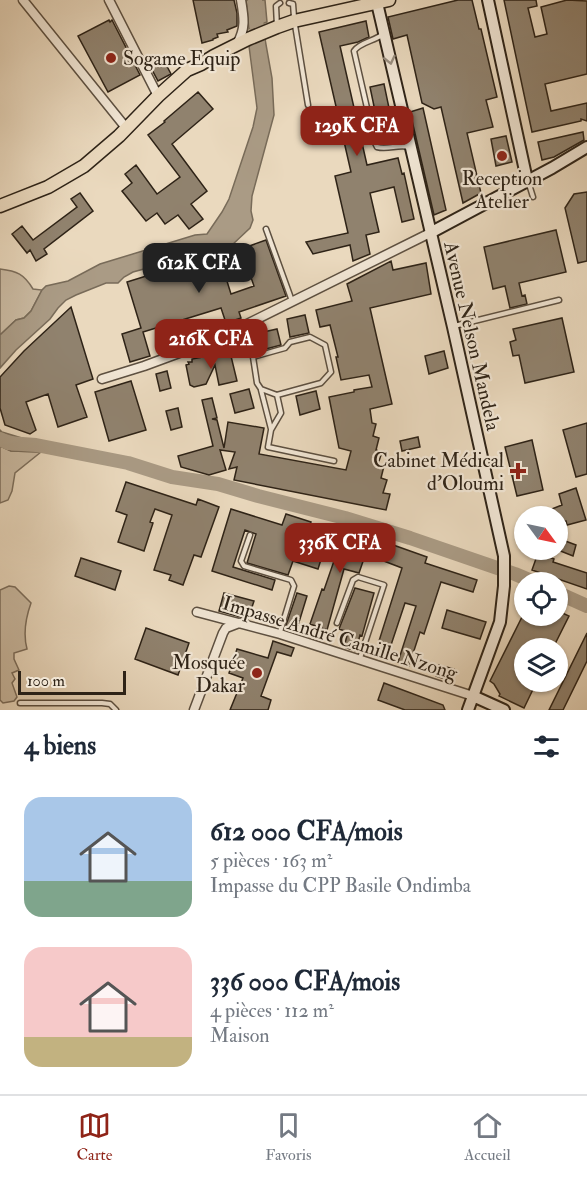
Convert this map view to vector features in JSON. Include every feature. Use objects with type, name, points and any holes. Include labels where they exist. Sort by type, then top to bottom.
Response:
[{"type":"main road","points":[[488,0],[527,180]]},
{"type":"main road","points":[[0,206],[65,178],[102,153],[187,70],[271,29],[294,21],[381,1]]},
{"type":"main road","name":"Avenue Nelson Mandela","points":[[381,1],[384,33],[504,556],[504,586],[500,622],[468,710]]},
{"type":"main road","points":[[0,214],[61,189],[100,163],[201,64]]},
{"type":"main road","points":[[430,233],[587,147]]},
{"type":"main road","points":[[473,696],[504,710]]},
{"type":"street","points":[[23,0],[127,129]]},
{"type":"street","points":[[109,0],[158,96]]},
{"type":"street","points":[[241,0],[244,16],[242,42]]},
{"type":"street","points":[[102,379],[217,339],[430,233]]},
{"type":"street","name":"Impasse André Camille Nzong","points":[[197,612],[280,634],[473,696]]},
{"type":"street","points":[[194,710],[223,633],[226,628],[240,623]]},
{"type":"lane","points":[[271,29],[276,6],[280,3]]},
{"type":"lane","points":[[289,3],[293,4],[308,105]]},
{"type":"lane","points":[[384,33],[357,47],[354,51],[377,147],[410,148]]},
{"type":"lane","points":[[527,180],[533,197]]},
{"type":"lane","points":[[266,229],[292,302]]},
{"type":"lane","points":[[453,327],[559,300]]},
{"type":"lane","points":[[245,326],[257,383],[261,389],[271,430]]},
{"type":"lane","points":[[253,357],[285,348],[290,342],[310,337],[325,345],[331,372],[321,382],[277,395],[261,389]]},
{"type":"lane","points":[[277,395],[281,413],[271,430],[268,447],[334,461]]},
{"type":"lane","points":[[250,535],[241,561],[244,566],[291,580],[294,586],[280,634]]},
{"type":"lane","points":[[337,623],[352,580],[358,577],[384,585],[360,659]]},
{"type":"lane","points":[[20,703],[102,703],[110,704],[116,710]]},
{"type":"shaded area","points":[[246,0],[265,0],[267,22],[249,29]]},
{"type":"shaded area","points":[[265,39],[272,78],[274,115],[252,196],[253,220],[250,228],[231,246],[217,253],[195,255],[133,272],[118,283],[106,283],[66,300],[0,368],[0,335],[16,320],[24,318],[31,311],[46,286],[68,281],[100,264],[195,235],[207,234],[229,199],[253,127],[257,108],[249,46]]},
{"type":"shaded area","points":[[0,269],[20,274],[33,289],[42,290],[31,311],[24,318],[16,320],[0,335]]},
{"type":"shaded area","points":[[0,430],[25,439],[38,440],[41,452],[11,451],[0,446]]},
{"type":"shaded area","points":[[0,446],[11,451],[41,452],[15,473],[8,500],[0,503]]},
{"type":"shaded area","points":[[9,586],[15,587],[31,603],[25,637],[27,649],[14,653],[19,670],[12,673],[15,679],[12,683],[17,697],[14,701],[3,703],[0,700],[0,590]]},
{"type":"building","points":[[193,0],[234,0],[237,26],[227,30],[228,32],[217,34],[218,37],[213,40],[202,43]]},
{"type":"building","points":[[458,0],[472,0],[497,97],[486,100],[493,127],[467,133],[481,193],[463,203],[441,107],[434,109],[422,103],[407,35],[393,39],[388,17]]},
{"type":"building","points":[[504,0],[536,0],[537,6],[528,8],[535,37],[547,34],[541,7],[567,0],[587,1],[587,74],[545,84],[551,111],[587,103],[587,121],[581,119],[581,121],[532,132]]},
{"type":"building","name":"Sogame Equip","points":[[109,20],[110,22],[112,20],[140,75],[108,92],[78,36]]},
{"type":"building","points":[[366,21],[369,37],[340,46],[367,165],[398,158],[402,174],[404,173],[414,219],[402,222],[394,187],[370,193],[379,232],[366,235],[370,254],[353,261],[350,245],[313,254],[306,242],[348,233],[335,176],[351,172],[319,32]]},
{"type":"building","points":[[162,57],[171,74],[158,81],[149,64]]},
{"type":"building","points":[[384,84],[389,108],[375,111],[370,87]]},
{"type":"building","points":[[198,92],[213,109],[172,144],[207,191],[191,204],[203,219],[189,229],[178,215],[165,224],[157,213],[146,221],[122,191],[132,183],[125,174],[136,165],[157,194],[180,177],[148,135]]},
{"type":"building","points":[[423,108],[446,210],[434,215],[410,112]]},
{"type":"building","points":[[583,132],[584,140],[554,157],[542,160],[538,142]]},
{"type":"building","name":"Reception Atelier","points":[[506,136],[512,162],[496,166],[491,139]]},
{"type":"building","points":[[587,192],[587,261],[578,263],[565,208],[574,194]]},
{"type":"building","points":[[80,193],[93,211],[44,249],[47,254],[36,261],[30,250],[27,253],[12,234],[22,226],[33,240],[77,207],[71,199]]},
{"type":"building","points":[[556,230],[566,272],[519,283],[522,296],[525,295],[527,304],[510,308],[505,286],[493,289],[484,247]]},
{"type":"building","points":[[266,240],[286,296],[239,312],[241,318],[226,323],[221,308],[143,332],[150,356],[130,362],[122,334],[141,328],[127,282],[204,258],[207,267],[221,262],[231,294],[254,286],[241,249]]},
{"type":"building","points":[[391,261],[393,270],[426,263],[431,294],[370,308],[392,404],[370,409],[372,423],[376,424],[373,436],[379,438],[376,450],[382,452],[378,464],[384,466],[381,478],[387,480],[383,493],[390,494],[386,510],[234,480],[237,467],[229,469],[235,452],[220,450],[226,470],[209,475],[181,467],[178,456],[213,446],[202,400],[212,398],[217,418],[212,419],[217,420],[224,448],[228,422],[264,428],[259,454],[346,470],[351,451],[339,448],[329,397],[372,387],[369,375],[341,380],[330,325],[320,327],[316,310],[352,301],[347,284]]},
{"type":"building","points":[[71,307],[93,379],[76,385],[87,417],[58,427],[48,394],[26,402],[36,430],[30,434],[5,425],[0,408],[0,377]]},
{"type":"building","points":[[305,315],[309,333],[290,337],[287,319]]},
{"type":"building","points":[[562,318],[574,372],[525,383],[519,355],[513,356],[510,342],[516,340],[513,329]]},
{"type":"building","points":[[277,329],[281,345],[262,350],[259,333]]},
{"type":"building","points":[[444,351],[448,368],[429,374],[425,356]]},
{"type":"building","points":[[230,352],[237,381],[219,385],[215,365],[206,384],[194,387],[190,385],[186,365],[189,364],[188,362],[192,362],[192,359]]},
{"type":"building","points":[[167,371],[171,388],[160,391],[156,374]]},
{"type":"building","points":[[131,381],[146,430],[109,441],[95,392]]},
{"type":"building","points":[[249,389],[254,408],[235,413],[230,394]]},
{"type":"building","points":[[316,391],[320,409],[300,415],[296,396]]},
{"type":"building","points":[[178,408],[182,427],[171,430],[166,411]]},
{"type":"building","points":[[587,423],[587,474],[576,477],[563,430]]},
{"type":"building","points":[[418,437],[420,447],[402,451],[400,441]]},
{"type":"building","points":[[532,440],[543,490],[517,496],[505,447]]},
{"type":"building","points":[[126,482],[196,505],[198,499],[219,507],[201,557],[194,555],[183,585],[169,580],[171,575],[154,570],[172,515],[155,509],[144,551],[118,542],[127,515],[116,511]]},
{"type":"building","points":[[576,488],[586,520],[568,525],[568,506],[559,506],[562,505],[559,494]]},
{"type":"building","points":[[231,509],[282,525],[286,514],[311,522],[308,531],[328,537],[318,569],[293,561],[288,575],[247,563],[256,534],[245,530],[233,567],[275,580],[272,590],[212,571]]},
{"type":"building","points":[[345,529],[371,538],[359,573],[344,569],[327,630],[310,624]]},
{"type":"building","points":[[382,541],[427,557],[425,563],[477,580],[473,592],[441,582],[424,634],[420,632],[409,666],[398,662],[416,606],[405,603],[391,645],[379,641],[402,568],[376,558]]},
{"type":"building","points":[[568,542],[576,545],[573,556],[568,554]]},
{"type":"building","points":[[81,558],[121,571],[115,590],[75,576]]},
{"type":"building","points":[[536,560],[554,560],[553,562],[587,573],[587,589],[568,582],[568,572],[532,570]]},
{"type":"building","points":[[355,588],[374,593],[356,651],[344,647],[348,632],[339,629]]},
{"type":"building","points":[[224,593],[254,601],[248,619],[219,611]]},
{"type":"building","points":[[297,593],[307,596],[296,632],[285,628]]},
{"type":"building","points":[[447,610],[486,622],[480,639],[442,628]]},
{"type":"building","points":[[518,626],[564,626],[558,638],[514,638],[514,692],[532,692],[524,708],[499,696],[494,684],[490,681]]},
{"type":"building","points":[[146,628],[189,643],[178,675],[135,659]]},
{"type":"building","points":[[587,633],[587,661],[563,710],[549,710],[558,692],[568,692],[568,672]]},
{"type":"building","points":[[273,641],[294,648],[291,656],[277,652],[261,696],[271,700],[268,710],[230,710],[243,678],[229,673],[237,649],[268,658]]},
{"type":"building","points":[[439,665],[454,669],[451,681],[436,676]]},
{"type":"building","points":[[384,683],[443,705],[445,710],[405,710],[378,700]]},
{"type":"waterway","points":[[255,0],[259,61]]},
{"type":"waterway","points":[[0,439],[8,443],[36,445],[128,463],[172,477],[218,484],[345,518],[514,574]]},
{"type":"waterway","points":[[568,597],[587,606]]},
{"type":"place","name":"Sogame Equip","points":[[111,58]]},
{"type":"place","name":"Reception Atelier","points":[[502,156]]},
{"type":"place","name":"Cabinet Médical d'Oloumi","points":[[518,471]]},
{"type":"place","name":"Mosquée Dakar","points":[[257,673]]}]
